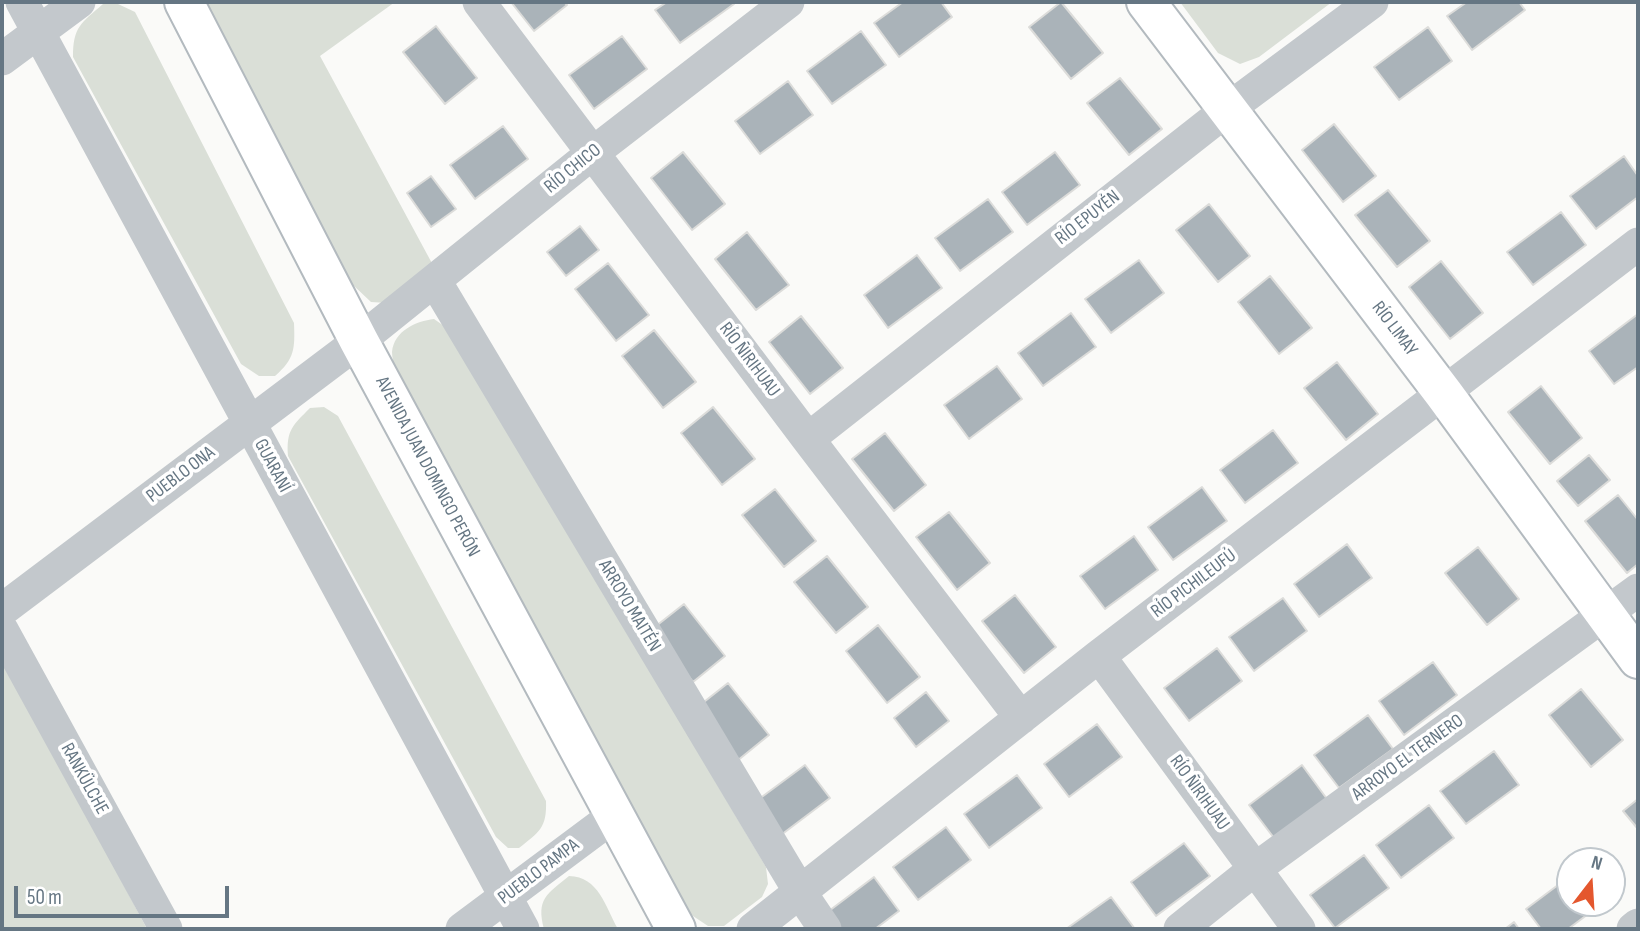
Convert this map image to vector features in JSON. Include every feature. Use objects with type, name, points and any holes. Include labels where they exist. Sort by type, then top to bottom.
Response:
[{"type":"street","name":"GUARANÍ","points":[[22,2],[523,929]]},
{"type":"street","points":[[2,59],[79,2]]},
{"type":"street","name":"AVENIDA JUAN DOMINGO PERÓN","points":[[184,2],[359,341],[676,929]]},
{"type":"street","name":"RÍO ÑIRIHUAU","points":[[479,2],[1021,718]]},
{"type":"street","name":"RÍO CHICO","points":[[359,341],[594,152],[789,2]]},
{"type":"street","name":"RÍO LIMAY","points":[[1146,2],[1444,394],[1638,659]]},
{"type":"street","name":"RÍO EPUYÉN","points":[[808,439],[1228,109],[1372,2]]},
{"type":"street","name":"RÍO PICHILEUFÚ","points":[[753,929],[1099,656],[1638,244]]},
{"type":"street","name":"ARROYO MAITÉN","points":[[435,281],[800,892],[825,929]]},
{"type":"street","name":"PUEBLO ONA","points":[[2,610],[359,341]]},
{"type":"street","name":"ARROYO EL TERNERO","points":[[1180,929],[1255,869],[1638,590]]},
{"type":"street","name":"RANKÜLCHE","points":[[2,629],[166,929]]},
{"type":"street","name":"RÍO ÑIRIHUAU","points":[[1099,656],[1299,929]]},
{"type":"street","name":"PUEBLO PAMPA","points":[[462,929],[615,815]]},
{"type":"street","points":[[1633,929],[1638,925]]},
{"type":"shaded area","points":[[202,2],[395,2],[320,56],[434,267],[387,303],[371,302],[353,285]]},
{"type":"shaded area","points":[[1180,2],[1332,2],[1259,57],[1240,64],[1218,53]]},
{"type":"shaded area","points":[[103,4],[118,4],[135,12],[294,323],[290,358],[275,376],[259,376],[241,364],[73,57],[80,26]]},
{"type":"shaded area","points":[[434,319],[447,328],[766,867],[768,884],[762,897],[724,926],[708,926],[687,912],[395,370],[392,352],[397,338],[407,328]]},
{"type":"shaded area","points":[[324,407],[338,416],[546,801],[543,824],[532,838],[519,848],[508,848],[496,837],[288,456],[288,440],[295,424],[310,408]]},
{"type":"shaded area","points":[[2,656],[147,929],[2,929]]},
{"type":"shaded area","points":[[569,876],[587,881],[594,887],[605,902],[618,929],[544,929],[541,911],[545,898]]},
{"type":"building","points":[[511,2],[564,2],[567,5],[534,31]]},
{"type":"building","points":[[667,2],[734,4],[680,43],[655,10]]},
{"type":"building","points":[[903,2],[941,2],[952,17],[899,57],[874,23]]},
{"type":"building","points":[[1061,2],[1103,53],[1071,79],[1029,27]]},
{"type":"building","points":[[1467,2],[1519,2],[1525,10],[1472,50],[1447,16]]},
{"type":"building","points":[[436,26],[477,78],[445,104],[403,52]]},
{"type":"building","points":[[1428,27],[1452,61],[1399,100],[1374,67]]},
{"type":"building","points":[[861,31],[886,65],[832,104],[807,71]]},
{"type":"building","points":[[622,36],[647,69],[594,109],[569,75]]},
{"type":"building","points":[[1120,78],[1162,129],[1129,155],[1087,103]]},
{"type":"building","points":[[788,81],[813,115],[760,154],[735,121]]},
{"type":"building","points":[[1334,124],[1376,176],[1343,202],[1302,150]]},
{"type":"building","points":[[503,126],[528,159],[475,199],[450,165]]},
{"type":"building","points":[[683,152],[725,204],[692,230],[651,178]]},
{"type":"building","points":[[1055,152],[1080,185],[1027,225],[1002,192]]},
{"type":"building","points":[[1624,156],[1638,176],[1638,197],[1596,229],[1570,196]]},
{"type":"building","points":[[431,176],[456,209],[431,227],[407,193]]},
{"type":"building","points":[[1388,190],[1430,241],[1397,267],[1355,215]]},
{"type":"building","points":[[988,199],[1013,232],[960,271],[935,238]]},
{"type":"building","points":[[1209,204],[1250,256],[1218,282],[1176,230]]},
{"type":"building","points":[[1561,212],[1586,245],[1533,285],[1507,252]]},
{"type":"building","points":[[580,226],[599,250],[566,276],[547,252]]},
{"type":"building","points":[[747,232],[789,285],[756,310],[715,259]]},
{"type":"building","points":[[917,255],[942,288],[888,328],[864,295]]},
{"type":"building","points":[[1139,260],[1164,293],[1111,333],[1085,299]]},
{"type":"building","points":[[1441,261],[1483,313],[1450,339],[1409,287]]},
{"type":"building","points":[[608,263],[649,315],[616,341],[575,289]]},
{"type":"building","points":[[1270,276],[1312,328],[1279,354],[1238,302]]},
{"type":"building","points":[[1071,313],[1096,347],[1043,386],[1018,353]]},
{"type":"building","points":[[1638,314],[1638,367],[1614,384],[1589,351]]},
{"type":"building","points":[[801,316],[843,368],[810,394],[769,342]]},
{"type":"building","points":[[654,330],[696,382],[663,408],[622,356]]},
{"type":"building","points":[[1337,362],[1378,414],[1346,440],[1304,388]]},
{"type":"building","points":[[997,366],[1022,399],[969,439],[944,405]]},
{"type":"building","points":[[1541,386],[1582,438],[1550,464],[1508,412]]},
{"type":"building","points":[[713,407],[755,459],[722,485],[681,433]]},
{"type":"building","points":[[1273,430],[1298,463],[1245,503],[1220,470]]},
{"type":"building","points":[[885,433],[926,485],[894,511],[852,459]]},
{"type":"building","points":[[1589,455],[1610,480],[1578,506],[1557,481]]},
{"type":"building","points":[[1202,487],[1227,521],[1173,560],[1148,527]]},
{"type":"building","points":[[775,489],[816,541],[784,567],[742,515]]},
{"type":"building","points":[[1618,495],[1638,520],[1638,564],[1627,573],[1585,521]]},
{"type":"building","points":[[949,512],[990,563],[957,590],[916,537]]},
{"type":"building","points":[[1134,536],[1158,570],[1105,609],[1080,576]]},
{"type":"building","points":[[1347,544],[1372,578],[1319,617],[1294,584]]},
{"type":"building","points":[[1478,547],[1519,599],[1487,625],[1445,573]]},
{"type":"building","points":[[827,556],[868,607],[836,633],[794,582]]},
{"type":"building","points":[[1015,595],[1056,647],[1024,673],[982,621]]},
{"type":"building","points":[[1283,598],[1307,631],[1254,671],[1229,637]]},
{"type":"building","points":[[684,604],[725,656],[693,682],[651,630]]},
{"type":"building","points":[[878,625],[920,677],[887,703],[846,651]]},
{"type":"building","points":[[1217,648],[1242,681],[1189,721],[1164,688]]},
{"type":"building","points":[[1433,662],[1457,695],[1404,735],[1379,701]]},
{"type":"building","points":[[728,683],[769,735],[737,761],[695,709]]},
{"type":"building","points":[[1581,689],[1623,740],[1591,767],[1549,715]]},
{"type":"building","points":[[926,692],[949,721],[916,747],[894,718]]},
{"type":"building","points":[[1368,715],[1393,749],[1339,788],[1314,755]]},
{"type":"building","points":[[1097,724],[1122,757],[1069,797],[1044,764]]},
{"type":"building","points":[[1494,751],[1519,785],[1466,824],[1440,791]]},
{"type":"building","points":[[805,765],[830,798],[777,838],[751,805]]},
{"type":"building","points":[[1302,765],[1327,799],[1274,838],[1249,805]]},
{"type":"building","points":[[1017,775],[1042,808],[989,848],[964,814]]},
{"type":"building","points":[[1638,799],[1638,829],[1623,811]]},
{"type":"building","points":[[1429,805],[1454,838],[1401,878],[1376,845]]},
{"type":"building","points":[[946,827],[971,860],[918,900],[893,867]]},
{"type":"building","points":[[1184,843],[1210,876],[1156,916],[1131,882]]},
{"type":"building","points":[[1364,855],[1389,888],[1335,928],[1310,895]]},
{"type":"building","points":[[874,877],[899,911],[875,929],[830,929],[821,917]]},
{"type":"building","points":[[1556,886],[1556,917],[1584,917],[1568,929],[1541,929],[1526,909]]},
{"type":"building","points":[[1111,897],[1135,929],[1066,929]]},
{"type":"building","points":[[1514,922],[1519,929],[1505,929]]}]
